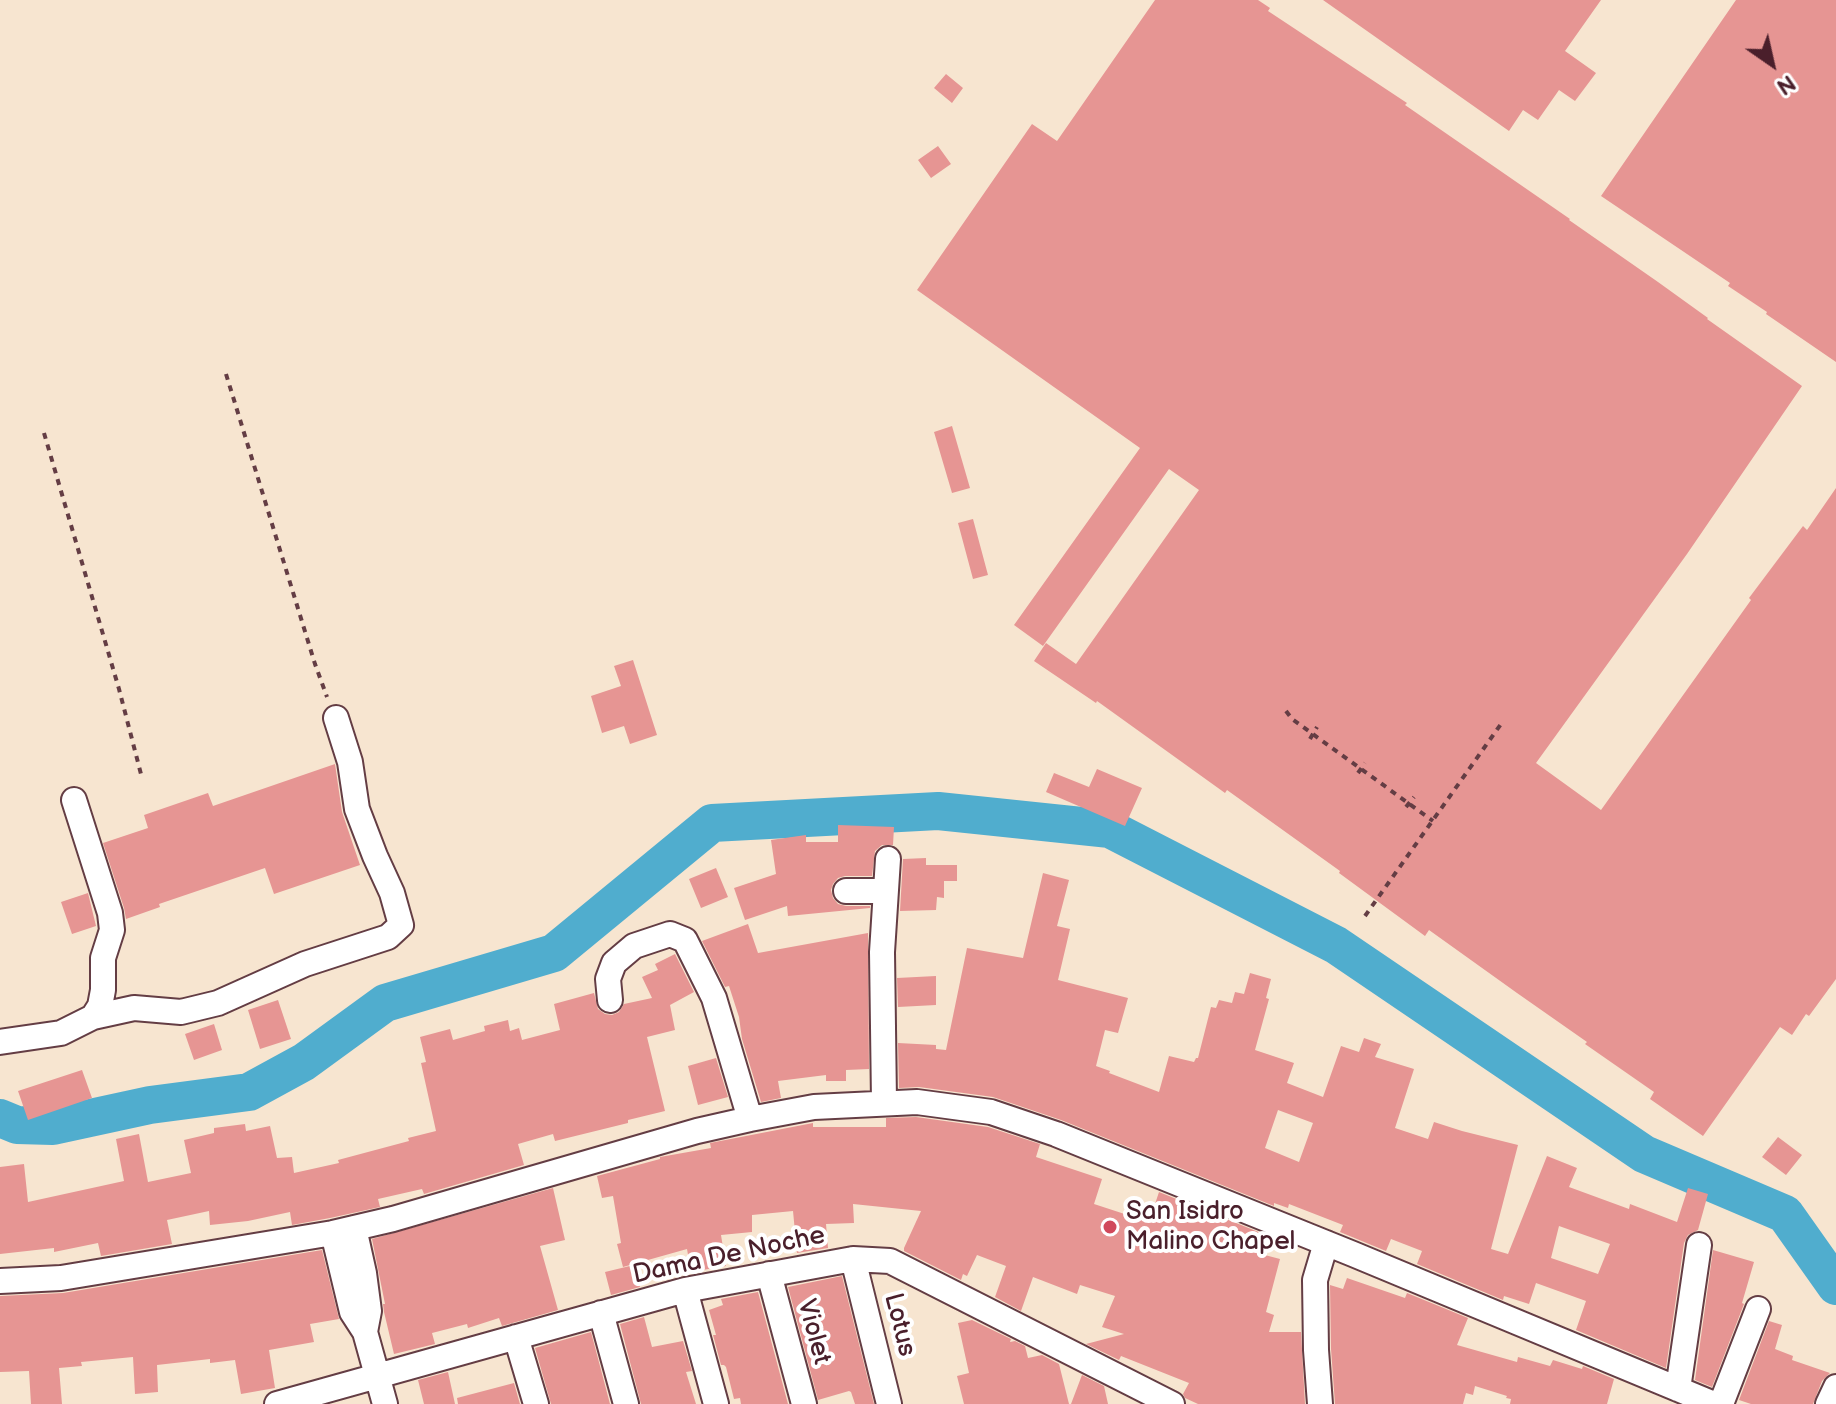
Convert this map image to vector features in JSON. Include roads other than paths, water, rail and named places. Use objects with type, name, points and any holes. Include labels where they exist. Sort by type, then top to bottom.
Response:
[{"type":"street","points":[[0,1042],[61,1033],[93,1017],[134,1008],[181,1012],[218,1003],[305,964],[388,937],[401,925],[392,893],[357,809],[350,762],[336,718]]},
{"type":"street","points":[[74,800],[110,913],[112,930],[103,958],[100,1006],[93,1017]]},
{"type":"street","points":[[884,1102],[882,952],[888,859]]},
{"type":"street","points":[[846,891],[885,891]]},
{"type":"street","points":[[610,1000],[608,979],[614,963],[634,946],[670,934],[685,940],[714,998],[750,1119]]},
{"type":"street","points":[[0,1281],[61,1278],[343,1231],[697,1131],[750,1119],[814,1107],[917,1102],[991,1112],[1056,1134],[1714,1404]]},
{"type":"street","points":[[343,1231],[369,1311],[365,1332],[385,1404]]},
{"type":"street","points":[[1320,1404],[1315,1280],[1326,1243]]},
{"type":"street","points":[[1678,1389],[1699,1245]]},
{"type":"street","name":"Dama De Noche","points":[[277,1404],[685,1290],[853,1259],[890,1261],[1172,1404]]},
{"type":"street","name":"Lotus","points":[[853,1259],[889,1404]]},
{"type":"street","name":"Violet","points":[[769,1274],[804,1404]]},
{"type":"street","points":[[685,1290],[716,1404]]},
{"type":"street","points":[[1721,1404],[1758,1309]]},
{"type":"street","points":[[601,1313],[626,1404]]},
{"type":"street","points":[[516,1337],[536,1404]]},
{"type":"street","points":[[1828,1404],[1836,1387]]},
{"type":"waterway","points":[[0,1118],[17,1125],[53,1126],[150,1105],[249,1092],[304,1062],[385,1003],[554,953],[712,823],[938,811],[1110,829],[1336,945],[1644,1154],[1785,1214],[1836,1286]]},
{"type":"place","name":"San Isidro Malino Chapel","points":[[1110,1227]]}]
